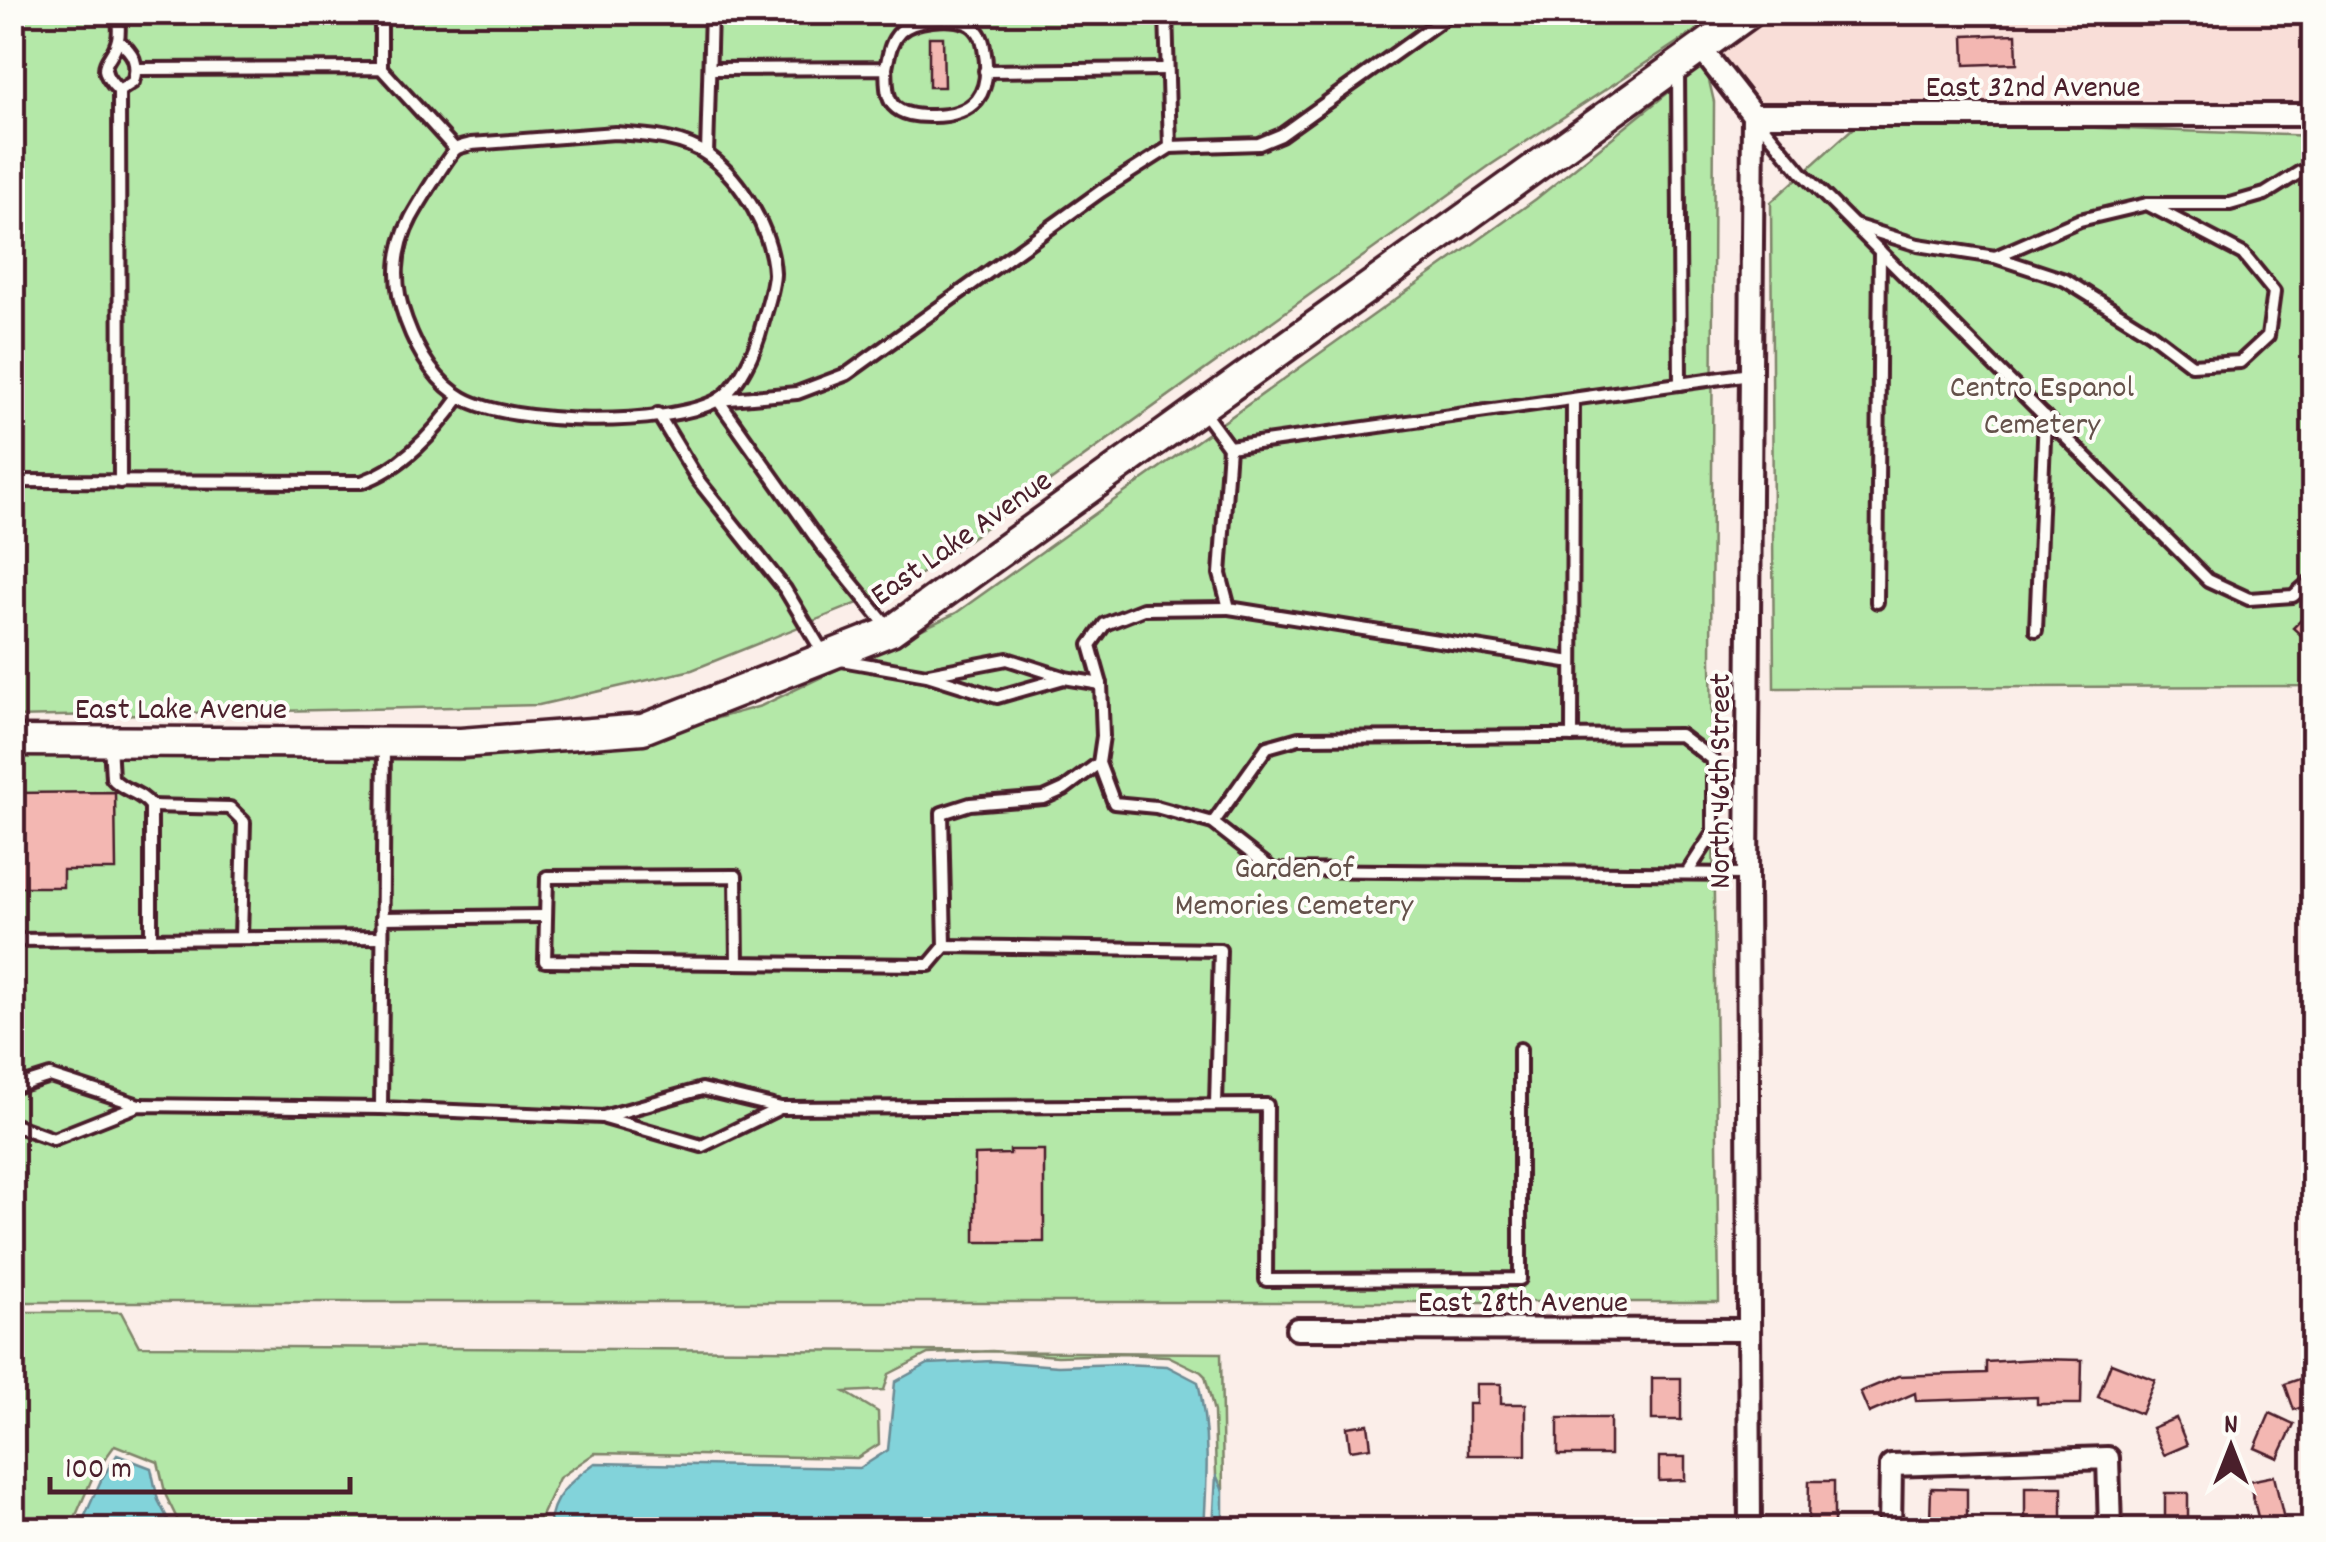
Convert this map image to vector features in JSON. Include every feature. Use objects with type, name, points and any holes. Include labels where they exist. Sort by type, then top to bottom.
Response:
[{"type":"street","name":"East Lake Avenue","points":[[12,741],[461,743],[643,729],[891,631],[1752,12]]},
{"type":"street","points":[[1702,50],[1753,114]]},
{"type":"street","name":"East 32nd Avenue","points":[[1753,114],[2314,114]]},
{"type":"street","name":"North 46th Street","points":[[1750,1530],[1747,874],[1753,114]]},
{"type":"street","name":"East 28th Avenue","points":[[1298,1329],[1749,1330]]},
{"type":"street","points":[[1890,1530],[1891,1465],[2108,1458],[2110,1530]]},
{"type":"lane","points":[[118,12],[118,41],[106,60],[106,71],[119,91],[120,482]]},
{"type":"lane","points":[[381,12],[381,68],[455,149]]},
{"type":"lane","points":[[707,154],[710,12]]},
{"type":"lane","points":[[1166,12],[1170,147]]},
{"type":"lane","points":[[718,400],[740,375],[761,329],[774,275],[756,216],[734,180],[707,154],[656,136],[614,132],[510,139],[455,149],[407,226],[396,265],[398,296],[423,358],[435,375],[460,397],[492,411],[532,418],[597,420],[658,414],[718,400],[797,393],[847,374],[1102,191],[1170,147],[1259,144],[1281,134],[1453,12]]},
{"type":"lane","points":[[915,22],[967,23],[979,32],[984,47],[982,96],[970,110],[953,116],[911,116],[894,106],[887,88],[886,68],[890,46],[901,31],[915,22]]},
{"type":"lane","points":[[118,41],[130,50],[136,68],[133,82],[119,91]]},
{"type":"lane","points":[[1678,67],[1680,384]]},
{"type":"lane","points":[[136,68],[381,68]]},
{"type":"lane","points":[[710,69],[886,68]]},
{"type":"lane","points":[[985,70],[1166,69]]},
{"type":"lane","points":[[1753,114],[1801,172],[2208,580],[2249,599],[2294,596],[2314,578]]},
{"type":"lane","points":[[1995,257],[2080,220],[2148,204],[2230,204],[2265,194],[2300,172],[2314,172]]},
{"type":"lane","points":[[1853,225],[1918,245],[1995,257],[2065,280],[2192,365],[2240,362],[2268,336],[2274,292],[2243,254],[2148,204]]},
{"type":"lane","points":[[1877,602],[1880,251]]},
{"type":"lane","points":[[1229,447],[1750,374]]},
{"type":"lane","points":[[12,481],[362,482],[380,476],[412,452],[460,397]]},
{"type":"lane","points":[[1572,399],[1572,736]]},
{"type":"lane","points":[[718,400],[821,544],[891,631]]},
{"type":"lane","points":[[1200,408],[1229,447],[1220,574],[1229,608]]},
{"type":"lane","points":[[658,414],[698,480],[784,589],[825,657],[927,675],[997,697],[1064,678]]},
{"type":"lane","points":[[2036,630],[2045,416]]},
{"type":"lane","points":[[1572,662],[1229,608],[1143,609],[1105,624],[1090,645],[1101,684],[1103,736],[1099,763],[1114,804],[1156,807],[1213,823],[1274,870],[1747,874]]},
{"type":"lane","points":[[927,675],[1007,659],[1064,678],[1101,684]]},
{"type":"lane","points":[[1213,823],[1267,747],[1299,738],[1680,735],[1713,760],[1713,833],[1686,874]]},
{"type":"lane","points":[[110,742],[112,778],[128,792],[144,797],[151,806],[150,939]]},
{"type":"lane","points":[[380,1108],[384,743]]},
{"type":"lane","points":[[736,963],[736,876],[547,877],[545,961],[736,963],[929,964],[945,946],[942,813],[970,804],[1044,798],[1064,789],[1099,763]]},
{"type":"lane","points":[[151,806],[230,808],[244,822],[241,938]]},
{"type":"lane","points":[[382,918],[544,916]]},
{"type":"lane","points":[[12,940],[382,937]]},
{"type":"lane","points":[[945,946],[1220,950],[1216,1105]]},
{"type":"lane","points":[[603,1117],[702,1088],[781,1108],[1267,1105],[1266,1280],[1520,1279],[1520,1048]]},
{"type":"lane","points":[[12,1088],[50,1076],[139,1105],[380,1108],[603,1117],[702,1146],[781,1108]]},
{"type":"lane","points":[[12,1124],[54,1139],[139,1105]]},
{"type":"shaded area","points":[[1770,13],[2313,13],[2313,103],[1757,103],[1718,52]]},
{"type":"green space","points":[[12,13],[1722,13],[1489,166],[908,583],[692,670],[539,705],[13,717]]},
{"type":"green space","name":"Garden of Memories Cemetery","points":[[1705,63],[1714,102],[1711,660],[1719,1302],[13,1302],[13,756],[458,760],[613,747],[761,706],[956,613],[1536,199]]},
{"type":"green space","name":"Centro Espanol Cemetery","points":[[1863,119],[2313,136],[2313,686],[1774,688],[1771,202]]},
{"type":"green space","points":[[12,1312],[121,1312],[139,1346],[982,1351],[928,1354],[889,1374],[884,1390],[845,1392],[878,1412],[879,1444],[857,1458],[595,1453],[559,1478],[541,1516],[541,1529],[182,1529],[166,1496],[158,1462],[115,1445],[94,1474],[70,1529],[13,1529]]},
{"type":"green space","points":[[999,1352],[1221,1353],[1223,1491],[1216,1475],[1214,1412],[1201,1372],[1168,1356]]},
{"type":"water","points":[[992,1361],[1058,1366],[1167,1366],[1198,1382],[1206,1437],[1204,1529],[550,1529],[558,1499],[595,1463],[860,1468],[888,1450],[895,1382],[928,1364]]},
{"type":"water","points":[[117,1455],[151,1468],[158,1500],[173,1529],[79,1529]]},
{"type":"water","points":[[1216,1475],[1223,1491],[1223,1529],[1213,1529]]},
{"type":"building","points":[[2016,34],[2017,63],[1965,65],[1964,36]]},
{"type":"building","points":[[929,37],[943,37],[944,87],[929,87]]},
{"type":"building","points":[[2314,607],[2314,647],[2293,628]]},
{"type":"building","points":[[115,792],[116,870],[63,870],[63,887],[12,887],[12,793]]},
{"type":"building","points":[[1010,1150],[1044,1150],[1044,1242],[975,1242],[975,1155],[1010,1154]]},
{"type":"building","points":[[2082,1360],[2081,1404],[2037,1404],[2037,1397],[1916,1401],[1915,1393],[1869,1413],[1860,1392],[1898,1376],[1986,1373],[1986,1362]]},
{"type":"building","points":[[2111,1363],[2155,1380],[2141,1414],[2098,1397]]},
{"type":"building","points":[[2314,1374],[2314,1403],[2294,1410],[2285,1384]]},
{"type":"building","points":[[1652,1378],[1681,1378],[1681,1420],[1652,1420]]},
{"type":"building","points":[[1476,1384],[1501,1384],[1501,1404],[1526,1404],[1526,1455],[1468,1455],[1468,1404],[1476,1404]]},
{"type":"building","points":[[2270,1413],[2294,1424],[2278,1458],[2255,1448]]},
{"type":"building","points":[[1558,1418],[1610,1418],[1610,1455],[1558,1455]]},
{"type":"building","points":[[2176,1418],[2187,1445],[2164,1455],[2152,1428]]},
{"type":"building","points":[[1368,1424],[1371,1447],[1350,1450],[1347,1427]]},
{"type":"building","points":[[1659,1457],[1685,1457],[1685,1480],[1659,1481]]},
{"type":"building","points":[[2274,1476],[2284,1519],[2260,1525],[2249,1481]]},
{"type":"building","points":[[1809,1481],[1834,1481],[1834,1527],[1808,1527]]},
{"type":"building","points":[[2025,1487],[2062,1487],[2062,1521],[2025,1521]]},
{"type":"building","points":[[1931,1488],[1967,1489],[1967,1522],[1930,1522]]},
{"type":"building","points":[[2165,1493],[2188,1493],[2188,1527],[2165,1527]]}]
